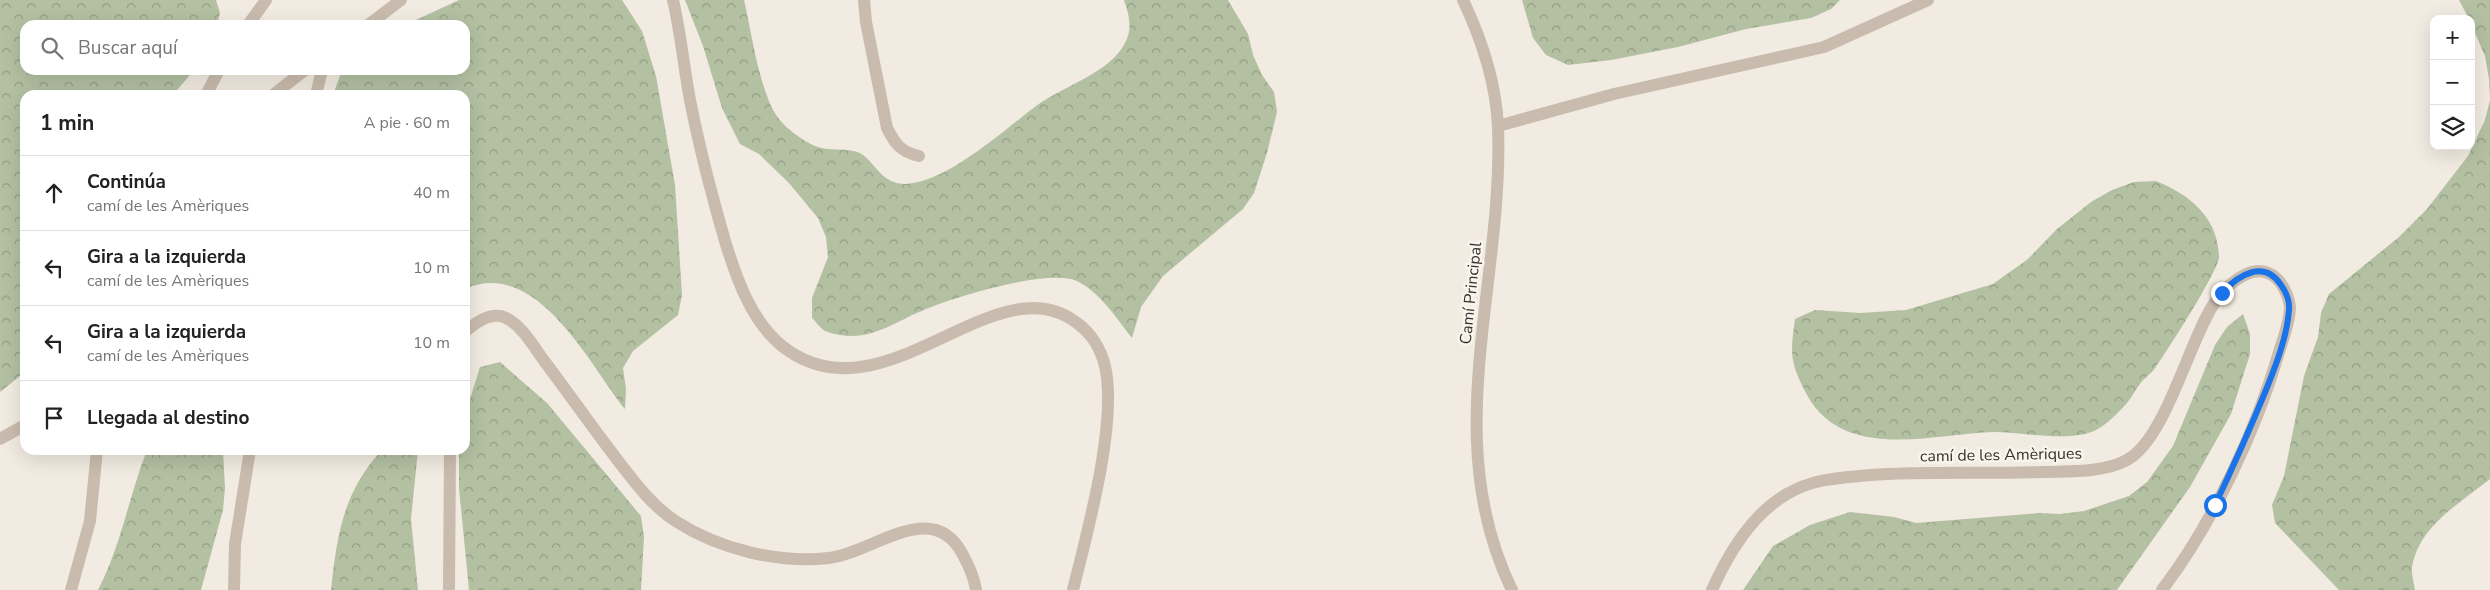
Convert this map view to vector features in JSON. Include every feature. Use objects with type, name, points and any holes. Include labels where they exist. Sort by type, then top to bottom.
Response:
[{"type":"street","points":[[252,20],[266,0]]},
{"type":"street","points":[[375,20],[401,0]]},
{"type":"street","points":[[673,0],[691,106],[715,207],[730,258],[742,288],[755,312],[781,345],[804,360],[817,365],[842,369],[859,367],[905,354],[962,328],[1004,312],[1036,309],[1050,310],[1074,320],[1094,339],[1105,365],[1108,398],[1107,416],[1098,475],[1073,590]]},
{"type":"street","points":[[864,0],[871,48],[887,128],[895,143],[905,152],[919,156]]},
{"type":"street","name":"Camí Principal","points":[[1463,0],[1476,28],[1486,58],[1498,126],[1496,199],[1482,334],[1475,432],[1477,461],[1488,520],[1500,562],[1512,590]]},
{"type":"street","points":[[1498,126],[1614,94],[1824,47],[1928,0]]},
{"type":"street","points":[[209,90],[216,75]]},
{"type":"street","points":[[279,90],[299,75]]},
{"type":"street","points":[[317,90],[321,75]]},
{"type":"street","name":"camí de les Amèriques","points":[[1712,590],[1726,562],[1754,522],[1784,495],[1804,485],[1824,479],[1918,472],[2010,474],[2081,470],[2124,462],[2137,454],[2146,444],[2159,422],[2213,304],[2230,283],[2241,275],[2262,271],[2272,274],[2286,292],[2290,306],[2275,368],[2250,430],[2215,505],[2187,556],[2162,590]]},
{"type":"street","points":[[470,327],[476,322],[489,317],[500,316],[509,319],[542,358],[644,492],[660,509],[693,531],[748,551],[775,558],[796,560],[832,558],[915,529],[938,530],[950,536],[959,547],[974,580],[976,590]]},
{"type":"street","points":[[0,439],[20,428]]},
{"type":"street","points":[[71,590],[90,521],[97,455]]},
{"type":"street","points":[[234,590],[235,544],[249,455]]},
{"type":"street","points":[[449,590],[450,455]]},
{"type":"green space","points":[[0,0],[216,0],[220,13],[218,20],[20,20],[20,75],[190,75],[177,90],[20,90],[20,376],[0,392]]},
{"type":"green space","points":[[459,0],[622,0],[642,31],[656,76],[675,185],[682,295],[678,315],[633,351],[623,368],[626,389],[625,409],[578,343],[538,301],[515,288],[491,283],[470,288],[470,90],[335,90],[340,75],[470,75],[470,20],[416,20]]},
{"type":"green space","points":[[685,0],[744,0],[762,81],[774,113],[796,135],[815,146],[860,153],[882,175],[891,181],[907,184],[926,180],[946,171],[987,144],[1036,106],[1098,71],[1118,53],[1125,43],[1130,27],[1124,0],[1228,0],[1248,34],[1253,55],[1262,75],[1274,92],[1277,112],[1267,153],[1254,193],[1243,209],[1163,276],[1141,307],[1132,338],[1101,299],[1086,286],[1077,281],[1064,278],[1025,281],[979,291],[926,309],[874,332],[852,336],[840,335],[825,331],[812,318],[812,298],[828,257],[826,237],[818,218],[789,183],[759,154],[740,144],[722,108],[703,46]]},
{"type":"green space","points":[[1522,0],[1840,0],[1831,9],[1811,18],[1746,29],[1678,47],[1611,60],[1568,65],[1546,55],[1533,38]]},
{"type":"green space","points":[[2459,0],[2490,0],[2490,100],[2485,56],[2475,33],[2475,15],[2467,15]]},
{"type":"green space","points":[[2490,100],[2490,479],[2442,517],[2423,539],[2416,552],[2412,567],[2415,590],[2339,590],[2275,523],[2272,505],[2284,476],[2304,376],[2318,337],[2321,313],[2329,294],[2399,237],[2427,209],[2471,150],[2475,150],[2475,141],[2485,120]]},
{"type":"green space","points":[[2156,181],[2180,193],[2200,209],[2214,230],[2219,257],[2217,265],[2202,294],[2155,368],[2124,407],[2100,428],[2073,436],[1994,432],[1917,439],[1866,437],[1843,429],[1823,416],[1807,395],[1794,366],[1792,342],[1795,319],[1815,310],[1860,313],[1906,310],[1993,284],[2028,259],[2057,229],[2091,202],[2112,190],[2134,182]]},
{"type":"green space","points":[[2243,314],[2250,334],[2250,354],[2231,414],[2190,487],[2117,590],[1743,590],[1773,546],[1810,525],[1850,512],[1894,517],[1916,523],[2084,511],[2129,496],[2147,482],[2173,446],[2215,345],[2227,327]]},
{"type":"green space","points":[[500,362],[547,403],[641,516],[644,537],[641,590],[469,590],[459,488],[459,455],[470,455],[470,399],[480,367]]},
{"type":"green space","points":[[145,455],[223,455],[225,488],[223,510],[201,590],[98,590],[113,556]]},
{"type":"green space","points":[[378,455],[417,455],[411,519],[418,590],[331,590],[339,533],[344,515],[358,482]]},
{"type":"route","points":[[2215,505],[2250,430],[2275,368],[2290,306],[2286,292],[2280,282],[2272,274],[2262,271],[2241,275],[2230,283],[2222,293]]}]
